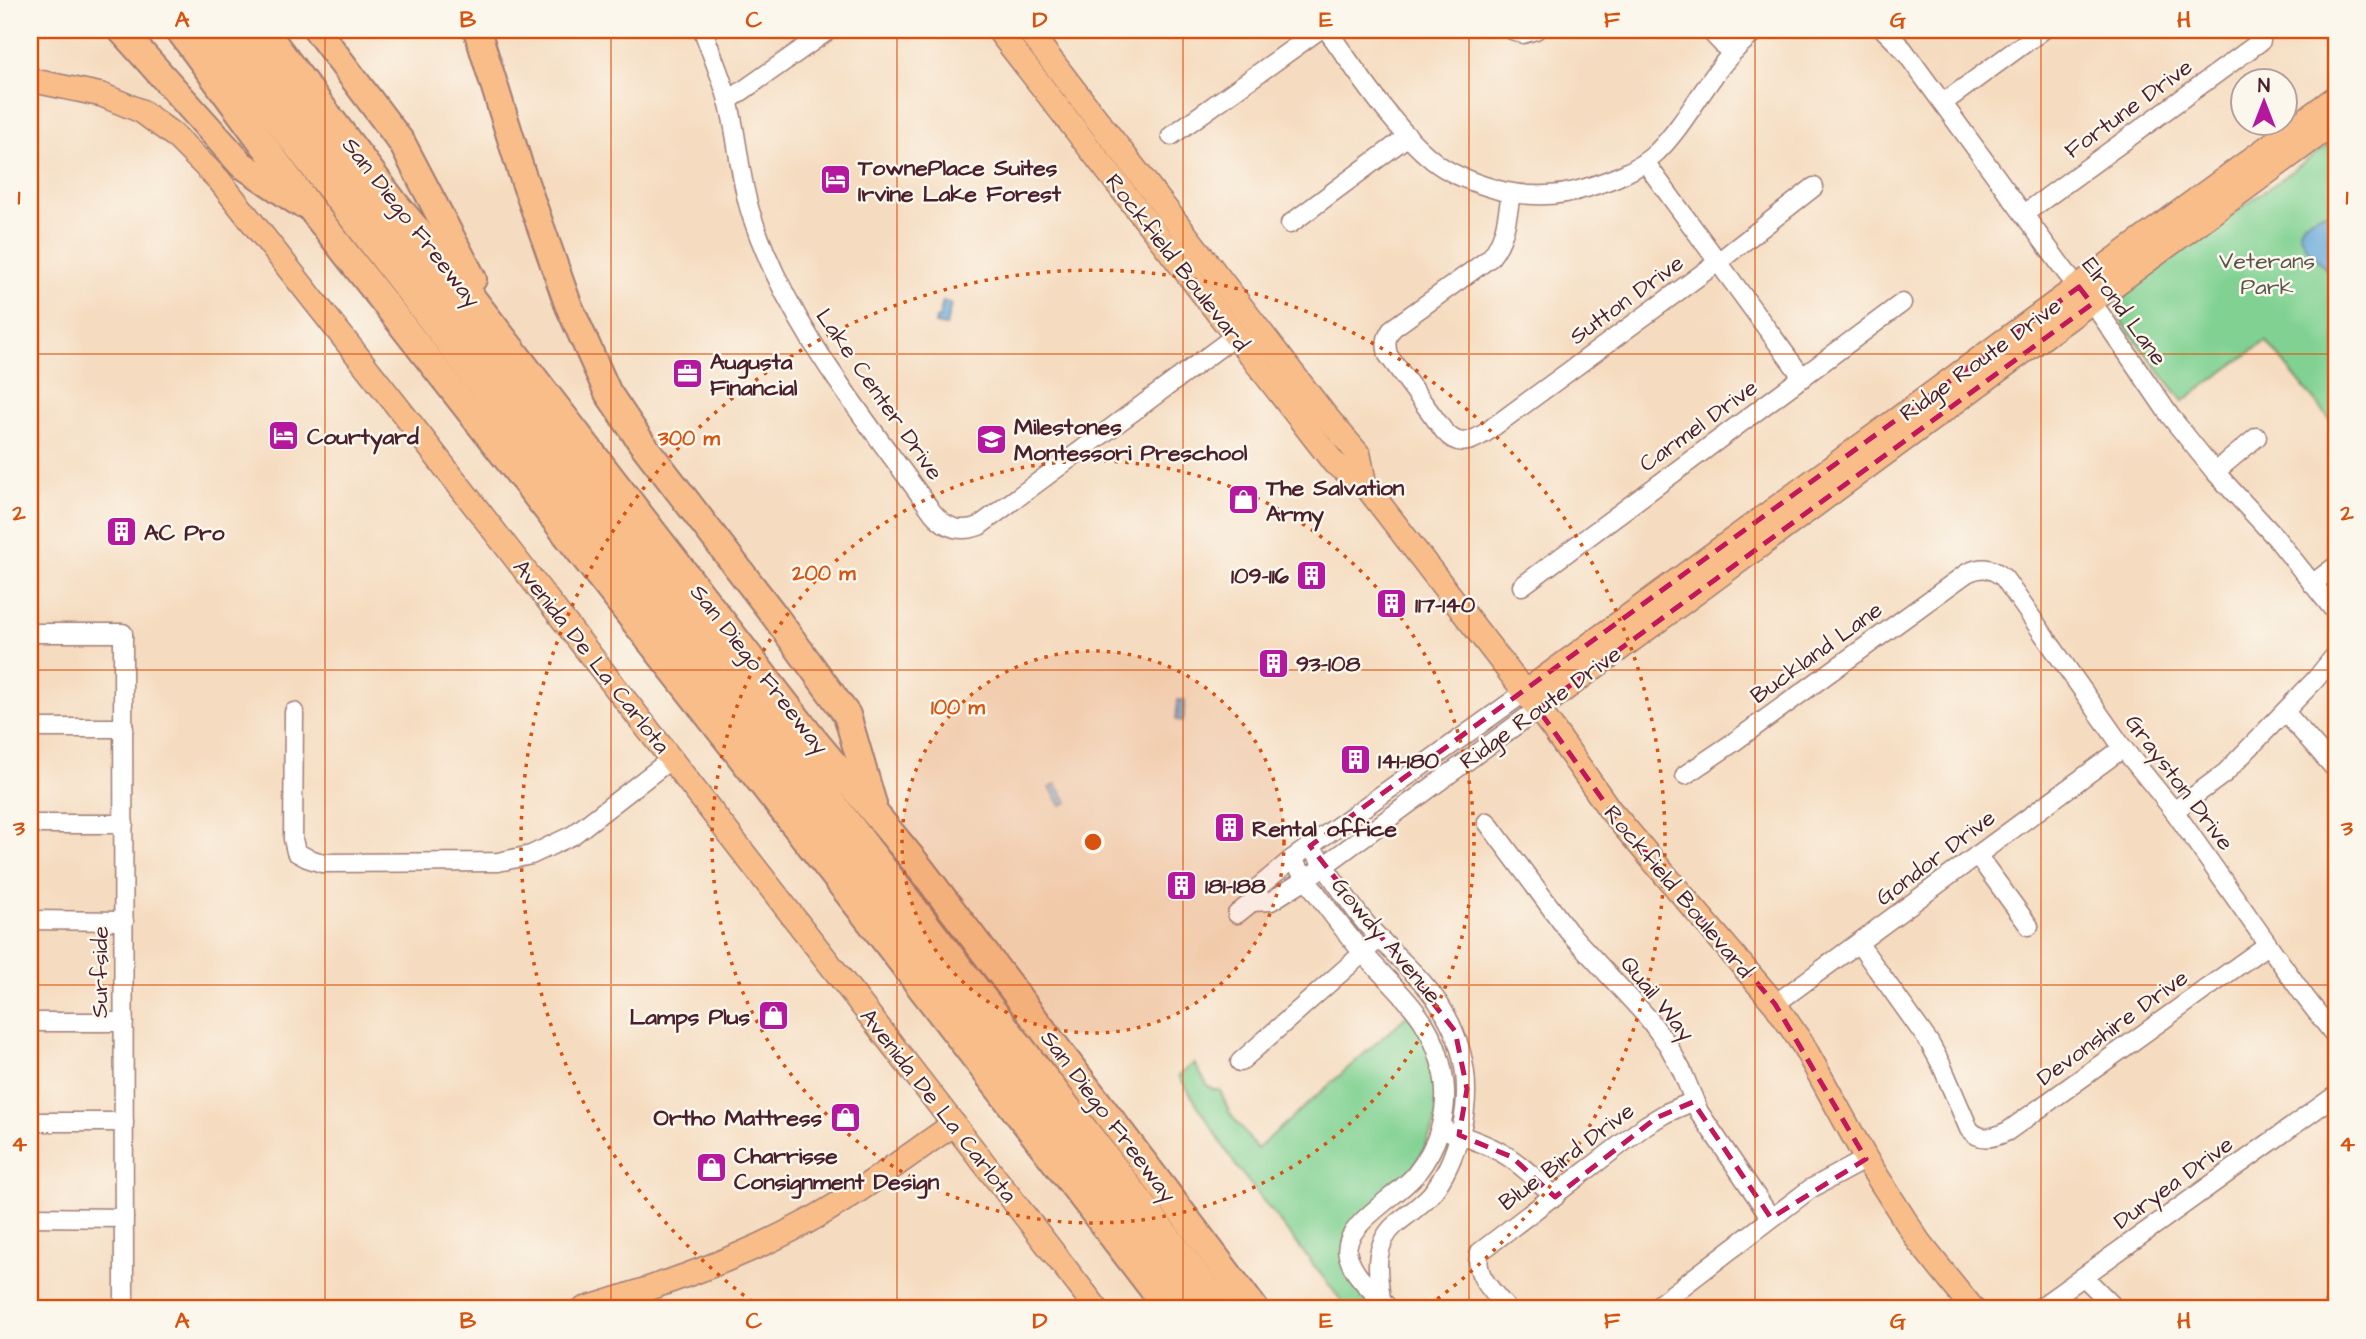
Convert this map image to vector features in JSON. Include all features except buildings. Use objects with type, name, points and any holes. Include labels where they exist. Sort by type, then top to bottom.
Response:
[{"type":"highway","points":[[121,30],[241,164],[314,213]]},
{"type":"highway","points":[[179,30],[314,213],[858,906],[1168,1309]]},
{"type":"highway","points":[[208,30],[1193,1309]]},
{"type":"highway","points":[[233,30],[638,549],[1223,1309]]},
{"type":"highway","name":"San Diego Freeway","points":[[264,30],[397,206],[502,337],[810,735],[876,812],[1255,1309]]},
{"type":"highway","points":[[317,30],[402,143],[502,337]]},
{"type":"highway","points":[[477,30],[521,172],[568,304],[608,393],[641,442],[847,715],[876,812]]},
{"type":"main road","name":"Rockfield Boulevard","points":[[998,30],[1334,463],[1365,485],[1532,700],[1609,810],[1775,1004],[1804,1045],[1866,1159],[1919,1242],[1973,1309]]},
{"type":"main road","name":"Rockfield Boulevard","points":[[1028,30],[1359,455],[1365,485]]},
{"type":"main road","name":"Avenida De La Carlota","points":[[30,80],[102,94],[141,111],[175,136],[219,180],[1097,1309]]},
{"type":"main road","name":"Ridge Route Drive","points":[[2085,295],[2336,97]]},
{"type":"main road","name":"Ridge Route Drive","points":[[1532,700],[2085,295],[2336,122]]},
{"type":"main road","points":[[1235,336],[1265,336]]},
{"type":"main road","points":[[584,1309],[670,1282],[805,1223],[954,1124]]},
{"type":"street","name":"Lake Center Drive","points":[[703,30],[728,101],[737,157],[751,214],[779,282],[818,353],[933,513],[944,524],[961,530],[979,526],[1235,336]]},
{"type":"street","points":[[728,101],[829,30]]},
{"type":"street","points":[[1171,136],[1319,30]]},
{"type":"street","points":[[1327,30],[1408,135],[1426,154],[1454,174],[1480,186],[1511,193],[1562,195],[1606,182],[1645,162],[1666,141],[1731,53],[1758,30]]},
{"type":"street","points":[[1709,30],[1731,53]]},
{"type":"street","name":"Elrond Lane","points":[[1884,30],[1903,49],[2085,295],[2170,416],[2215,472],[2276,538],[2336,613]]},
{"type":"street","points":[[1943,103],[2043,30]]},
{"type":"street","name":"Fortune Drive","points":[[2024,214],[2261,41]]},
{"type":"street","points":[[1290,224],[1408,135]]},
{"type":"street","points":[[1645,162],[1803,378]]},
{"type":"street","name":"Sutton Drive","points":[[1511,193],[1504,236],[1496,251],[1457,283],[1393,328],[1385,344],[1392,361],[1444,430],[1451,439],[1462,444],[1474,441],[1485,433],[1718,262],[1814,187]]},
{"type":"street","name":"Carmel Drive","points":[[1521,586],[1902,303]]},
{"type":"street","points":[[2215,472],[2257,438]]},
{"type":"street","points":[[2312,583],[2336,566]]},
{"type":"street","name":"Grayston Drive","points":[[1977,569],[1987,568],[2004,578],[2123,748],[2174,811],[2267,945],[2336,1037]]},
{"type":"street","name":"Buckland Lane","points":[[1685,775],[1967,573],[1977,569]]},
{"type":"street","name":"Surfside","points":[[30,633],[123,633],[124,1299],[121,1309]]},
{"type":"street","points":[[2174,811],[2225,773],[2285,712],[2336,654]]},
{"type":"street","name":"Ridge Route Drive","points":[[1532,700],[1306,879],[1271,901],[1252,902],[1259,886],[1310,846],[1532,700]]},
{"type":"street","points":[[294,712],[293,839],[296,852],[322,863],[489,862],[531,855],[573,835],[671,758]]},
{"type":"street","points":[[2285,712],[2336,770]]},
{"type":"street","points":[[30,728],[124,728]]},
{"type":"street","name":"Gondor Drive","points":[[1775,1004],[2123,748]]},
{"type":"street","name":"Quail Way","points":[[1487,822],[1568,930],[1648,1018],[1668,1045],[1706,1125],[1771,1218]]},
{"type":"street","points":[[30,824],[124,824]]},
{"type":"street","name":"Gowdy Avenue","points":[[1310,846],[1364,920],[1441,1006],[1455,1031],[1463,1058],[1467,1089],[1466,1111],[1460,1135],[1447,1171],[1431,1194],[1388,1233],[1384,1240],[1377,1269],[1385,1304]]},
{"type":"street","points":[[1978,855],[2029,926]]},
{"type":"street","name":"Gowdy Avenue","points":[[1292,859],[1315,894],[1363,953],[1419,1013],[1439,1053],[1445,1083],[1444,1115],[1435,1143],[1416,1174],[1396,1195],[1357,1226],[1346,1242],[1357,1276],[1385,1304]]},
{"type":"street","points":[[1237,914],[1252,902]]},
{"type":"street","points":[[30,920],[124,921]]},
{"type":"street","points":[[1240,1062],[1380,937]]},
{"type":"street","name":"Devonshire Drive","points":[[1859,944],[1929,1042],[1969,1129],[1980,1138],[1993,1138],[2008,1131],[2267,945]]},
{"type":"street","points":[[30,1021],[124,1022]]},
{"type":"street","name":"Duryea Drive","points":[[2038,1309],[2336,1095]]},
{"type":"street","name":"Blue Bird Drive","points":[[1507,1309],[1478,1270],[1480,1252],[1656,1118],[1694,1101]]},
{"type":"street","points":[[30,1122],[124,1122]]},
{"type":"street","points":[[1440,1129],[1486,1144],[1512,1157],[1555,1197]]},
{"type":"street","points":[[1653,1309],[1810,1189],[1866,1159]]},
{"type":"street","points":[[30,1217],[124,1218]]},
{"type":"street","points":[[2084,1277],[2116,1309]]},
{"type":"highlighted area","points":[[2079,287],[2092,304],[1538,709],[1610,810],[1775,1004],[1866,1159],[1771,1218],[1693,1102],[1656,1118],[1555,1197],[1512,1157],[1459,1135],[1467,1089],[1455,1031],[1310,846]]},
{"type":"green space","name":"Veterans Park","points":[[2336,139],[2336,427],[2266,341],[2183,401],[2121,321],[2120,308],[2125,297],[2130,289]]},
{"type":"green space","points":[[1410,1013],[1429,1046],[1439,1095],[1435,1124],[1423,1152],[1406,1178],[1351,1224],[1344,1263],[1375,1309],[1348,1309],[1236,1166],[1179,1076],[1194,1063],[1208,1086],[1220,1090],[1229,1112],[1257,1149]]},
{"type":"water","points":[[2322,213],[2336,214],[2336,312],[2331,299],[2335,279],[2305,246],[2299,232],[2304,222]]},
{"type":"water","points":[[943,301],[951,304],[946,326],[935,324]]},
{"type":"water","points":[[1178,700],[1185,700],[1183,721],[1176,720]]},
{"type":"water","points":[[1056,784],[1068,802],[1061,806],[1050,788]]},
{"type":"place","name":"TownePlace Suites Irvine Lake Forest","points":[[835,180]]},
{"type":"place","name":"Augusta Financial","points":[[687,374]]},
{"type":"place","name":"Courtyard","points":[[284,436]]},
{"type":"place","name":"Milestones Montessori Preschool","points":[[991,439]]},
{"type":"place","name":"The Salvation Army","points":[[1243,500]]},
{"type":"place","name":"AC Pro","points":[[121,532]]},
{"type":"place","name":"109-116","points":[[1312,575]]},
{"type":"place","name":"117-140","points":[[1392,604]]},
{"type":"place","name":"93-108","points":[[1273,663]]},
{"type":"place","name":"141-180","points":[[1355,760]]},
{"type":"place","name":"Rental office","points":[[1229,828]]},
{"type":"place","name":"181-188","points":[[1182,885]]},
{"type":"place","name":"Lamps Plus","points":[[773,1016]]},
{"type":"place","name":"Ortho Mattress","points":[[845,1117]]},
{"type":"place","name":"Charrisse Consignment Design","points":[[711,1168]]}]
